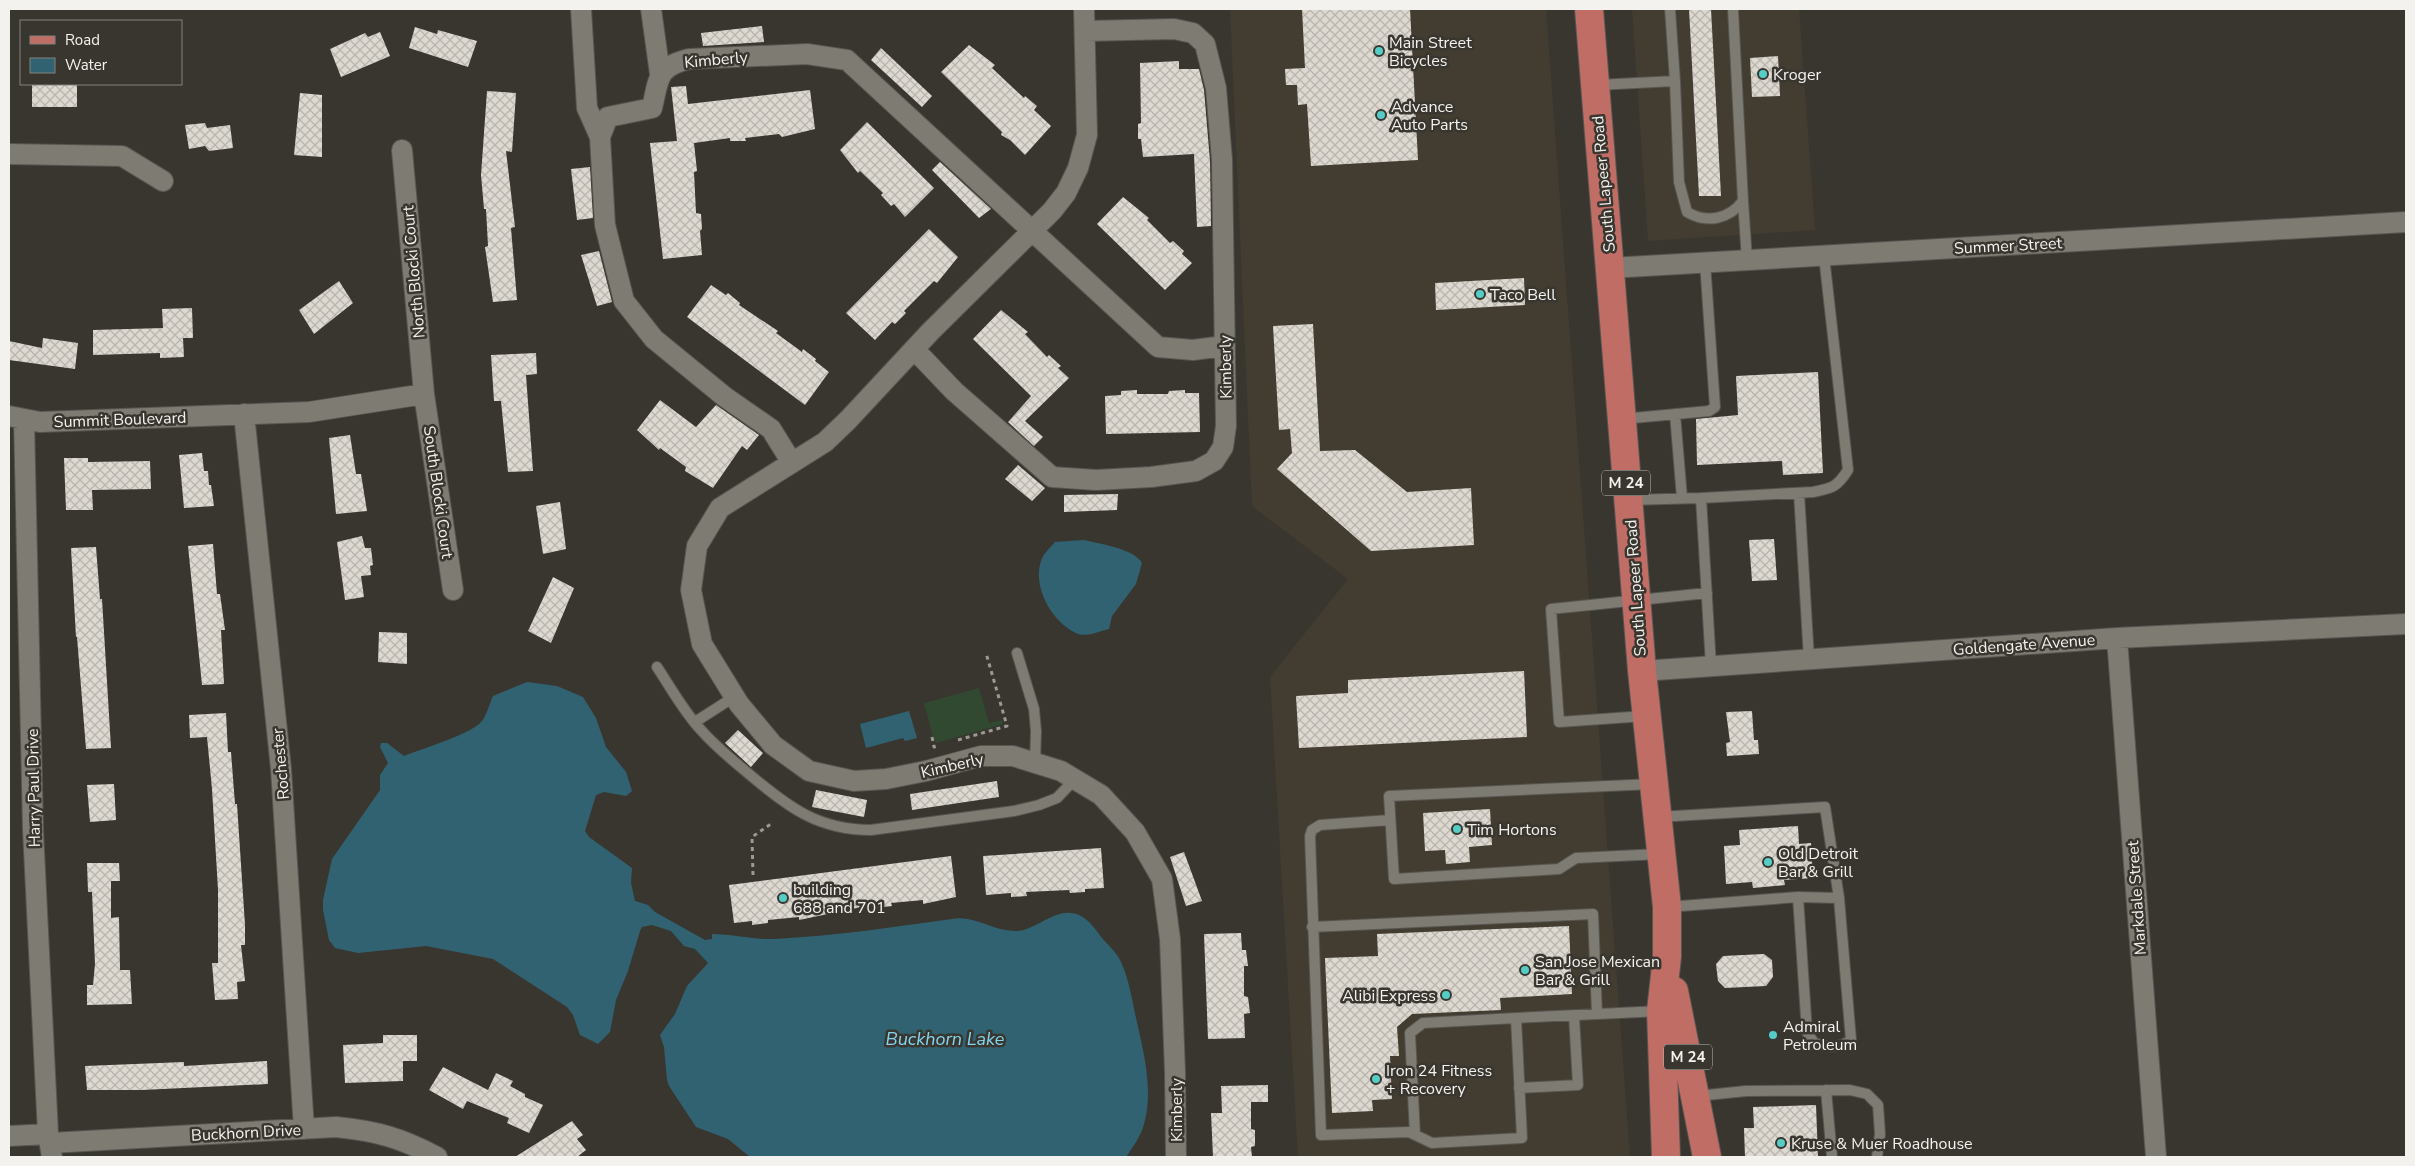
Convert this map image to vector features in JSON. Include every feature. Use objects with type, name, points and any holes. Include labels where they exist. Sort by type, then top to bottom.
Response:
[{"type":"main road","name":"South Lapeer Road","points":[[1589,9],[1642,671],[1667,907],[1667,958],[1662,1011],[1666,1157]]},
{"type":"main road","name":"South Lapeer Road","points":[[1667,958],[1707,1157]]},
{"type":"street","points":[[581,9],[587,108],[600,137],[605,225],[624,301],[654,338],[725,397],[771,429],[792,463]]},
{"type":"street","points":[[600,137],[608,117],[652,108],[660,74],[651,9]]},
{"type":"street","name":"Kimberly","points":[[1084,9],[1087,135],[1078,168],[1066,193],[1032,231],[914,349],[837,431],[820,446],[720,508],[697,546],[691,590],[702,644],[734,697],[773,745],[808,771],[854,781],[886,779],[926,772],[981,756],[1012,756],[1061,771],[1101,795],[1135,832],[1162,879],[1170,946],[1176,1157]]},
{"type":"street","name":"Kimberly","points":[[914,349],[954,391],[1052,477],[1096,480],[1151,477],[1196,471],[1214,461],[1223,447],[1226,426],[1222,160],[1216,88],[1205,44],[1193,33],[1174,29],[1085,31]]},
{"type":"street","name":"Kimberly","points":[[660,74],[674,62],[689,59],[807,54],[847,60],[1032,231]]},
{"type":"street","name":"North Blocki Court","points":[[402,150],[424,394]]},
{"type":"street","points":[[9,154],[122,156],[163,181]]},
{"type":"street","name":"Summer Street","points":[[1610,268],[2406,222]]},
{"type":"street","points":[[1032,231],[1158,347],[1193,350],[1224,346]]},
{"type":"street","name":"Summit Boulevard","points":[[17,418],[49,422],[310,412],[424,394]]},
{"type":"street","name":"South Blocki Court","points":[[424,394],[453,590]]},
{"type":"street","name":"Rochester","points":[[237,414],[281,769],[304,1129]]},
{"type":"street","name":"Harry Paul Drive","points":[[17,418],[33,830],[50,1145]]},
{"type":"street","name":"Goldengate Avenue","points":[[1642,671],[2117,638],[2406,624]]},
{"type":"street","name":"Markdale Street","points":[[2117,638],[2156,1157]]},
{"type":"street","name":"Buckhorn Drive","points":[[9,1136],[50,1145],[336,1127],[373,1131],[410,1142],[437,1157]]},
{"type":"lane","points":[[1670,9],[1679,182],[1687,212],[1696,218],[1715,219],[1734,212],[1743,201]]},
{"type":"lane","points":[[1733,9],[1747,260]]},
{"type":"lane","points":[[1594,86],[1675,81]]},
{"type":"lane","points":[[1628,500],[1813,492],[1838,484],[1848,470],[1824,256]]},
{"type":"lane","points":[[1621,420],[1708,411],[1715,407],[1704,262]]},
{"type":"lane","points":[[1675,414],[1682,498]]},
{"type":"lane","points":[[1798,493],[1809,659]]},
{"type":"lane","points":[[1701,498],[1711,666]]},
{"type":"lane","points":[[1646,716],[1559,722],[1551,609],[1707,593]]},
{"type":"lane","points":[[1017,653],[1034,709],[1036,731],[1035,763]]},
{"type":"lane","points":[[657,667],[695,722],[730,759],[794,809],[828,825],[852,830],[870,830],[1014,811],[1057,798],[1075,779]]},
{"type":"lane","points":[[695,722],[734,697]]},
{"type":"lane","points":[[1654,784],[1389,796],[1394,879],[1559,869],[1576,858],[1661,854]]},
{"type":"lane","points":[[1657,817],[1825,807],[1839,898],[1851,1040],[1836,1047],[1814,1043],[1808,1032],[1798,898]]},
{"type":"lane","points":[[1390,820],[1315,827],[1310,836],[1321,1135],[1409,1132],[1432,1143],[1522,1138],[1516,1018]]},
{"type":"lane","points":[[1667,907],[1798,898],[1839,898]]},
{"type":"lane","points":[[1312,926],[1593,914],[1597,1014]]},
{"type":"lane","points":[[1415,1134],[1410,1033],[1423,1022],[1662,1011]]},
{"type":"lane","points":[[1519,1088],[1578,1085],[1574,1016]]},
{"type":"lane","points":[[1826,1090],[1832,1157]]},
{"type":"lane","points":[[1696,1096],[1746,1091],[1826,1090],[1850,1090],[1867,1094],[1878,1105],[1880,1134],[1877,1157]]},
{"type":"path","points":[[952,742],[1007,726],[986,653]]},
{"type":"path","points":[[932,737],[934,747],[944,744]]},
{"type":"path","points":[[753,875],[752,837],[771,824]]},
{"type":"shaded area","points":[[1230,9],[1546,9],[1630,1157],[1298,1157],[1270,677],[1348,579],[1252,506]]},
{"type":"shaded area","points":[[1632,9],[1799,9],[1815,230],[1648,241]]},
{"type":"green space","points":[[979,688],[989,723],[1002,720],[1003,724],[936,743],[935,741],[950,737],[934,741],[924,703]]},
{"type":"water","points":[[1084,540],[1125,551],[1138,558],[1142,563],[1136,584],[1112,616],[1109,629],[1086,635],[1078,634],[1060,622],[1047,604],[1039,582],[1039,571],[1043,556],[1055,542]]},
{"type":"water","name":"Buckhorn Lake","points":[[527,682],[557,686],[583,697],[596,718],[606,747],[626,772],[632,791],[626,796],[604,792],[596,795],[585,831],[589,837],[632,868],[631,883],[635,901],[648,905],[655,912],[705,940],[712,939],[712,934],[767,939],[797,938],[960,918],[999,929],[1014,931],[1031,927],[1055,915],[1064,913],[1072,913],[1087,920],[1115,953],[1125,971],[1145,1063],[1148,1088],[1147,1112],[1141,1133],[1126,1157],[750,1157],[728,1139],[696,1127],[669,1086],[664,1047],[660,1035],[675,1014],[687,986],[708,963],[695,949],[684,946],[671,931],[652,925],[642,927],[640,931],[628,971],[616,1000],[610,1032],[598,1044],[580,1035],[573,1015],[567,1007],[493,959],[426,946],[358,953],[335,948],[329,940],[323,910],[323,900],[332,859],[380,790],[380,775],[388,763],[380,747],[381,743],[387,743],[404,756],[457,736],[482,721],[493,696]]},
{"type":"water","points":[[909,711],[917,738],[905,741],[903,738],[866,748],[860,724]]},
{"type":"building","points":[[1302,9],[1410,9],[1418,160],[1311,166],[1307,104],[1298,105],[1297,85],[1286,85],[1285,69],[1305,68]]},
{"type":"building","points":[[1689,9],[1711,9],[1721,196],[1699,196]]},
{"type":"building","points":[[762,26],[764,42],[703,46],[701,33]]},
{"type":"building","points":[[415,27],[437,34],[438,30],[477,41],[468,67],[409,48]]},
{"type":"building","points":[[380,32],[390,56],[341,77],[330,49],[365,33],[368,37]]},
{"type":"building","points":[[969,45],[995,65],[992,68],[1024,98],[1025,96],[1037,106],[1034,110],[1051,126],[1025,155],[1010,140],[1001,135],[1002,132],[941,72]]},
{"type":"building","points":[[881,48],[932,96],[922,107],[871,60]]},
{"type":"building","points":[[1778,56],[1780,96],[1752,97],[1750,58]]},
{"type":"building","points":[[1179,61],[1179,69],[1199,69],[1204,90],[1210,161],[1211,226],[1197,227],[1194,154],[1143,157],[1141,139],[1138,139],[1138,124],[1141,123],[1140,63]]},
{"type":"building","points":[[32,85],[77,85],[77,107],[32,107]]},
{"type":"building","points":[[686,86],[688,104],[810,90],[815,129],[782,137],[779,134],[745,138],[746,141],[730,141],[730,138],[694,143],[697,171],[694,172],[696,213],[701,214],[702,255],[663,259],[650,143],[677,141],[671,87]]},
{"type":"building","points":[[487,91],[516,93],[512,152],[506,151],[515,227],[511,228],[517,300],[493,302],[485,247],[488,246],[486,209],[484,209],[481,175]]},
{"type":"building","points":[[300,93],[322,95],[322,157],[294,155]]},
{"type":"building","points":[[867,122],[934,188],[905,217],[894,204],[891,206],[881,195],[883,193],[860,171],[858,173],[840,150]]},
{"type":"building","points":[[205,123],[207,128],[230,125],[233,148],[209,151],[205,146],[189,149],[185,125]]},
{"type":"building","points":[[940,162],[991,209],[979,218],[932,170]]},
{"type":"building","points":[[590,167],[593,218],[577,220],[571,169]]},
{"type":"building","points":[[1123,197],[1149,218],[1147,220],[1170,243],[1173,241],[1184,251],[1182,254],[1192,263],[1165,290],[1097,224]]},
{"type":"building","points":[[929,229],[958,257],[937,283],[934,281],[904,311],[906,313],[895,324],[892,322],[875,340],[846,313]]},
{"type":"building","points":[[599,251],[612,302],[597,306],[581,255]]},
{"type":"building","name":"Taco Bell","points":[[1524,278],[1525,305],[1436,310],[1435,283]]},
{"type":"building","points":[[339,281],[353,303],[314,334],[299,310]]},
{"type":"building","points":[[711,285],[726,295],[728,293],[740,303],[739,305],[778,331],[776,333],[802,352],[803,349],[829,372],[805,405],[687,317]]},
{"type":"building","points":[[192,308],[193,338],[183,338],[184,357],[160,358],[160,353],[93,355],[93,330],[163,328],[162,309]]},
{"type":"building","points":[[1001,310],[1028,332],[1025,334],[1047,357],[1049,355],[1061,366],[1058,368],[1069,378],[1025,421],[1043,437],[1034,446],[1008,422],[1031,396],[973,339]]},
{"type":"building","points":[[1313,324],[1320,451],[1355,450],[1407,492],[1471,488],[1474,545],[1371,551],[1277,469],[1292,453],[1290,429],[1279,430],[1273,326]]},
{"type":"building","points":[[43,338],[78,343],[75,369],[9,360],[9,341],[42,348]]},
{"type":"building","points":[[536,353],[537,374],[526,375],[533,471],[508,472],[501,401],[494,401],[491,355]]},
{"type":"building","points":[[1818,372],[1823,473],[1783,475],[1782,461],[1697,465],[1696,419],[1738,415],[1736,376]]},
{"type":"building","points":[[1137,390],[1137,394],[1168,394],[1169,391],[1185,390],[1185,393],[1199,393],[1200,432],[1106,434],[1105,396],[1121,395],[1121,391]]},
{"type":"building","points":[[660,400],[696,427],[716,405],[759,435],[747,450],[742,446],[713,488],[685,471],[686,467],[660,448],[659,450],[637,430]]},
{"type":"building","points":[[350,435],[356,474],[361,474],[367,511],[336,514],[329,438]]},
{"type":"building","points":[[202,453],[204,471],[208,471],[214,506],[184,508],[179,455]]},
{"type":"building","points":[[64,458],[88,458],[88,462],[150,461],[151,489],[92,490],[93,510],[66,510]]},
{"type":"building","points":[[1018,465],[1045,488],[1032,501],[1005,479]]},
{"type":"building","points":[[1118,494],[1117,510],[1064,512],[1064,495]]},
{"type":"building","points":[[560,502],[566,549],[543,554],[536,506]]},
{"type":"building","points":[[362,536],[365,548],[371,548],[373,565],[370,566],[371,575],[361,576],[364,597],[345,600],[337,542]]},
{"type":"building","points":[[1774,539],[1777,580],[1752,581],[1749,540]]},
{"type":"building","points":[[213,544],[217,594],[220,594],[225,630],[221,630],[224,684],[202,685],[188,546]]},
{"type":"building","points":[[96,547],[100,599],[102,599],[111,748],[86,749],[76,637],[71,548]]},
{"type":"building","points":[[553,577],[574,588],[551,643],[528,631]]},
{"type":"building","points":[[379,632],[407,633],[407,664],[378,662]]},
{"type":"building","points":[[1524,671],[1527,737],[1299,748],[1296,696],[1348,693],[1348,680]]},
{"type":"building","points":[[1752,711],[1754,740],[1758,740],[1759,754],[1727,756],[1726,743],[1730,742],[1726,712]]},
{"type":"building","points":[[226,713],[228,752],[231,752],[235,804],[237,804],[245,925],[245,945],[241,945],[245,981],[237,982],[238,999],[215,1000],[212,963],[218,963],[218,890],[212,789],[207,737],[190,738],[189,715]]},
{"type":"building","points":[[738,730],[763,753],[751,767],[725,743]]},
{"type":"building","points":[[997,781],[999,797],[912,810],[910,794]]},
{"type":"building","points":[[114,784],[116,820],[90,822],[87,785]]},
{"type":"building","points":[[816,790],[867,800],[864,817],[812,807]]},
{"type":"building","name":"Tim Hortons","points":[[1490,809],[1492,845],[1469,847],[1470,862],[1446,864],[1445,850],[1425,851],[1423,813]]},
{"type":"building","name":"Old Detroit Bar & Grill","points":[[1798,826],[1799,844],[1811,843],[1813,878],[1784,880],[1785,885],[1753,888],[1752,882],[1726,884],[1724,846],[1740,845],[1739,830]]},
{"type":"building","points":[[1101,848],[1104,888],[1085,889],[1085,892],[1070,893],[1069,890],[1026,892],[1027,896],[1011,897],[1011,893],[986,895],[983,856]]},
{"type":"building","points":[[1184,852],[1202,901],[1186,906],[1170,857]]},
{"type":"building","points":[[951,856],[956,897],[923,904],[923,900],[891,903],[892,906],[876,908],[876,904],[799,920],[799,917],[768,920],[768,923],[752,925],[752,921],[734,923],[729,885]]},
{"type":"building","points":[[87,863],[119,863],[120,881],[111,881],[111,918],[119,917],[120,970],[130,970],[132,1004],[87,1005],[87,985],[93,985],[95,964],[92,892],[88,892]]},
{"type":"building","points":[[1569,926],[1572,994],[1500,998],[1501,1010],[1412,1014],[1397,1027],[1399,1056],[1390,1056],[1392,1099],[1372,1100],[1373,1111],[1332,1113],[1325,958],[1378,956],[1377,934]]},
{"type":"building","points":[[1241,933],[1242,950],[1246,950],[1248,966],[1244,966],[1244,996],[1248,997],[1250,1013],[1244,1014],[1245,1038],[1208,1039],[1204,934]]},
{"type":"building","points":[[1764,954],[1772,960],[1773,977],[1766,986],[1725,988],[1718,981],[1716,964],[1723,956]]},
{"type":"building","points":[[383,1035],[417,1035],[417,1061],[403,1061],[403,1081],[345,1083],[343,1045],[383,1043]]},
{"type":"building","points":[[267,1061],[268,1084],[142,1090],[87,1090],[85,1066],[184,1062],[184,1066]]},
{"type":"building","points":[[443,1067],[488,1090],[496,1073],[513,1081],[510,1086],[525,1094],[525,1097],[543,1105],[529,1133],[507,1123],[509,1118],[467,1101],[463,1109],[429,1090]]},
{"type":"building","points":[[1268,1085],[1268,1102],[1251,1102],[1251,1129],[1255,1130],[1255,1146],[1251,1147],[1252,1157],[1213,1157],[1211,1113],[1222,1113],[1221,1086]]},
{"type":"building","name":"Kruse & Muer Roadhouse","points":[[1816,1105],[1818,1157],[1745,1157],[1744,1128],[1754,1128],[1753,1107]]},
{"type":"building","points":[[572,1121],[583,1135],[577,1139],[586,1150],[577,1157],[515,1157]]},
{"type":"place","name":"Main Street Bicycles","points":[[1379,51]]},
{"type":"place","name":"Kroger","points":[[1763,74]]},
{"type":"place","name":"Advance Auto Parts","points":[[1381,115]]},
{"type":"place","name":"Taco Bell","points":[[1480,294]]},
{"type":"place","name":"Tim Hortons","points":[[1457,829]]},
{"type":"place","name":"Old Detroit Bar & Grill","points":[[1768,862]]},
{"type":"place","name":"building 688 and 701","points":[[783,898]]},
{"type":"place","name":"San Jose Mexican Bar & Grill","points":[[1525,970]]},
{"type":"place","name":"Alibi Express","points":[[1446,995]]},
{"type":"place","name":"Admiral Petroleum","points":[[1773,1035]]},
{"type":"place","name":"Iron 24 Fitness + Recovery","points":[[1376,1079]]},
{"type":"place","name":"Kruse & Muer Roadhouse","points":[[1781,1143]]}]
